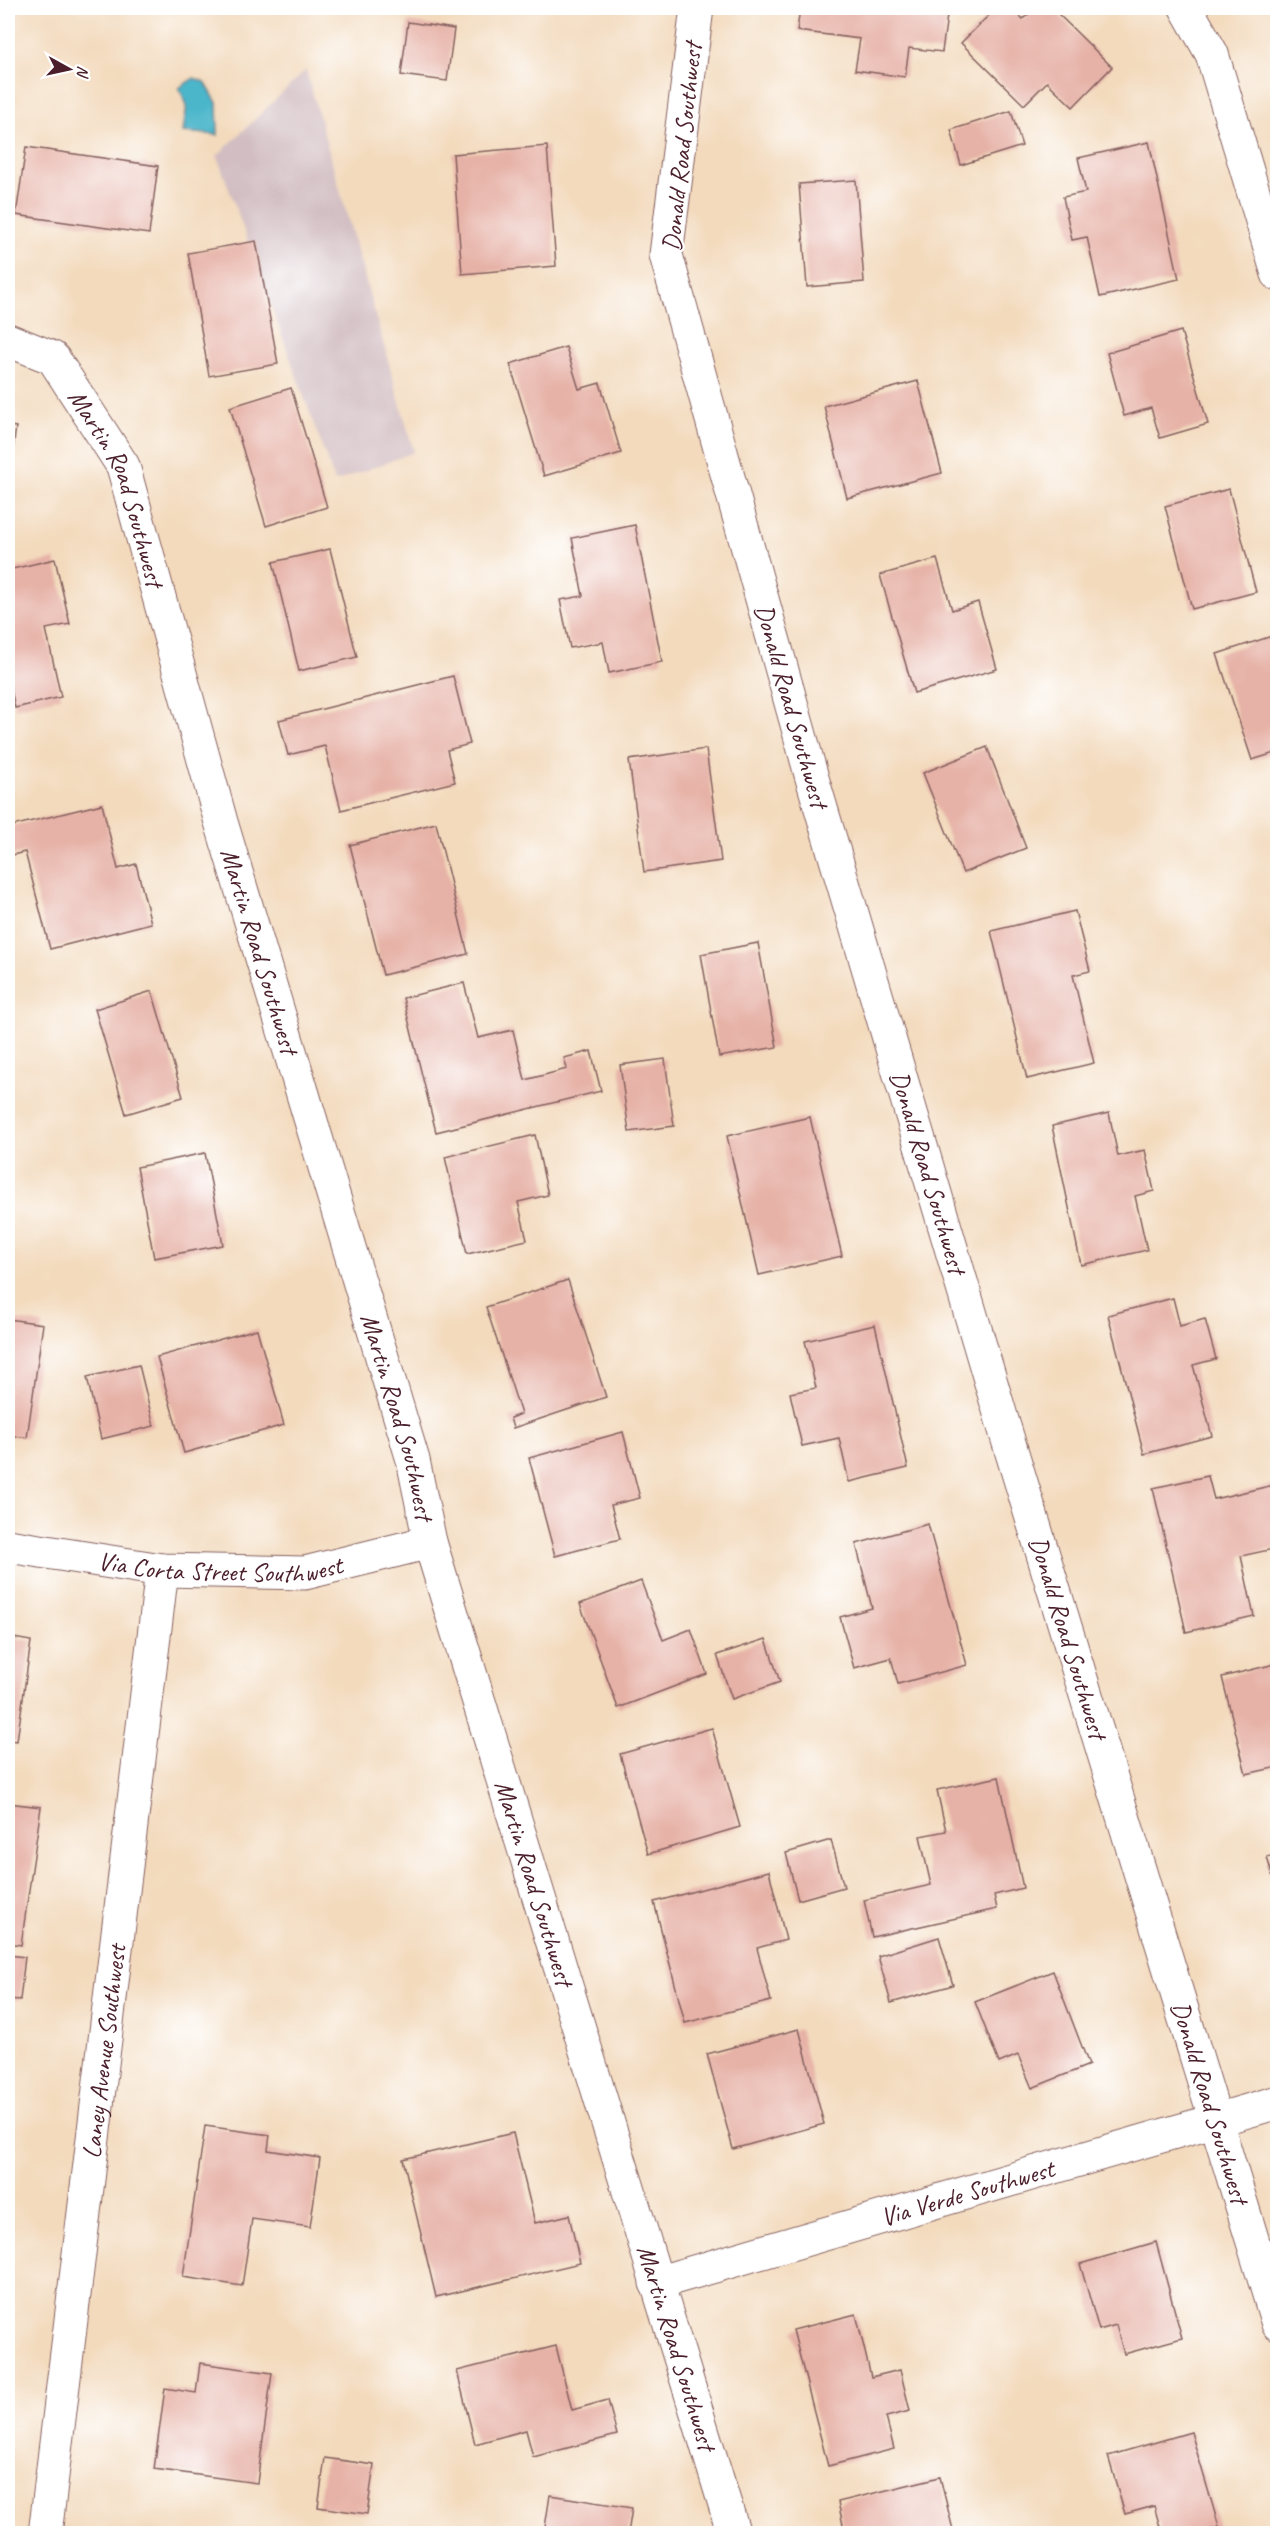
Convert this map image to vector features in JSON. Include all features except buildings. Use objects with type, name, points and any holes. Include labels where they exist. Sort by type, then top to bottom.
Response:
[{"type":"street","name":"Donald Road Southwest","points":[[697,8],[666,255],[819,801],[1002,1420],[1278,2324]]},
{"type":"street","points":[[1186,8],[1212,54],[1278,274]]},
{"type":"street","name":"Martin Road Southwest","points":[[8,340],[53,358],[123,466],[221,822],[413,1460],[430,1542],[734,2534]]},
{"type":"street","name":"Via Corta Street Southwest","points":[[8,1546],[162,1570],[304,1573],[430,1542]]},
{"type":"street","name":"Laney Avenue Southwest","points":[[45,2534],[162,1570]]},
{"type":"street","name":"Via Verde Southwest","points":[[656,2283],[1278,2102]]},
{"type":"shaded area","points":[[306,70],[414,452],[335,482],[217,156]]},
{"type":"water","points":[[194,78],[205,82],[217,103],[218,135],[183,132],[187,105],[179,88]]}]
